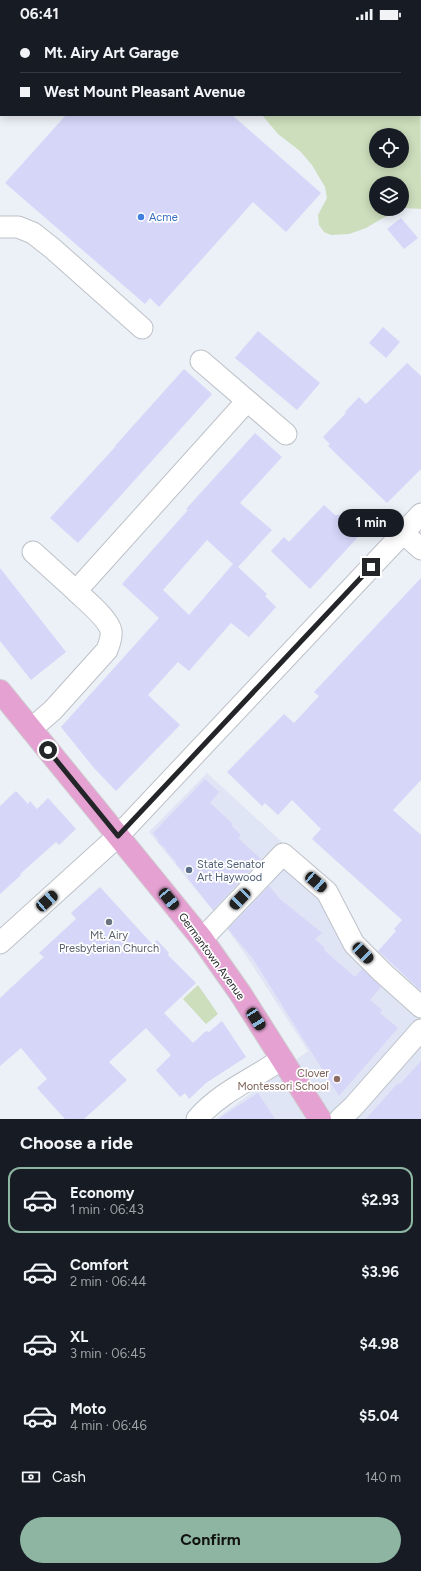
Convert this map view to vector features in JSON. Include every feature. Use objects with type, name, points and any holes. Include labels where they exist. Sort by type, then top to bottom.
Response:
[{"type":"main road","name":"Germantown Avenue","points":[[0,691],[202,939],[240,993],[320,1119]]},
{"type":"street","points":[[0,227],[18,227],[32,233],[52,248],[142,328]]},
{"type":"street","points":[[201,361],[286,434]]},
{"type":"street","points":[[76,591],[247,401]]},
{"type":"street","points":[[0,943],[118,836],[421,514]]},
{"type":"street","points":[[403,533],[421,549]]},
{"type":"street","points":[[31,729],[53,710],[107,650],[111,631],[106,621],[33,552]]},
{"type":"street","points":[[202,939],[283,854],[327,892],[354,944],[382,972],[421,1007]]},
{"type":"street","points":[[340,1119],[353,1107],[421,1030]]},
{"type":"street","points":[[197,1119],[212,1103],[282,1059]]},
{"type":"shaded area","points":[[207,773],[282,842],[360,945],[421,998],[421,1119],[216,1119],[308,1051],[223,923],[149,832]]},
{"type":"green space","points":[[263,116],[420,116],[421,209],[409,208],[409,176],[369,176],[369,216],[388,216],[366,228],[349,234],[331,235],[324,232],[319,225],[318,215],[327,198],[325,187],[312,165],[300,151],[278,134]]},
{"type":"green space","points":[[198,985],[218,1014],[206,1024],[183,999]]},
{"type":"building","name":"Acme","points":[[65,116],[233,116],[321,193],[286,232],[253,202],[159,307],[150,298],[145,304],[5,183]]},
{"type":"building","points":[[401,218],[418,238],[404,249],[387,229]]},
{"type":"building","points":[[383,327],[400,342],[386,358],[369,343]]},
{"type":"building","points":[[258,331],[320,383],[297,410],[235,358]]},
{"type":"building","points":[[407,363],[421,376],[421,469],[387,503],[328,446],[330,444],[323,437],[359,397],[366,404]]},
{"type":"building","points":[[184,369],[212,394],[78,543],[50,518]]},
{"type":"building","points":[[255,433],[282,457],[240,503],[272,530],[238,567],[267,594],[265,596],[276,607],[249,637],[231,623],[189,671],[178,662],[148,695],[180,725],[116,791],[94,768],[61,727],[159,618],[122,584],[188,510],[186,509]],"holes":[[[207,540],[233,564],[189,615],[163,590]]]},
{"type":"building","points":[[324,505],[335,515],[344,515],[344,523],[358,537],[310,589],[271,551],[284,537],[289,542]]},
{"type":"building","points":[[0,568],[66,652],[31,680],[0,641]]},
{"type":"building","points":[[421,578],[421,780],[393,810],[421,835],[421,991],[378,951],[396,931],[394,929],[402,920],[312,839],[321,829],[292,800],[278,815],[265,803],[262,806],[227,772],[284,714],[294,723],[319,696],[314,692]]},
{"type":"building","points":[[205,779],[219,792],[210,803],[233,824],[231,825],[241,835],[238,838],[261,859],[213,910],[187,877],[188,876],[166,851],[167,850],[158,842],[159,841],[153,833]]},
{"type":"building","points":[[16,791],[28,804],[30,801],[37,809],[48,798],[76,829],[59,845],[56,842],[0,894],[0,806]]},
{"type":"building","points":[[269,886],[280,899],[322,933],[315,939],[325,948],[324,950],[355,977],[362,969],[381,987],[370,1000],[382,1010],[380,1013],[398,1028],[339,1096],[253,959],[228,929]]},
{"type":"building","points":[[100,887],[152,944],[157,940],[169,953],[168,955],[196,983],[164,1013],[193,1043],[206,1031],[209,1032],[222,1021],[246,1057],[206,1083],[189,1099],[185,1093],[180,1097],[156,1070],[171,1055],[146,1028],[109,1062],[127,1080],[84,1119],[65,1119],[37,1088],[47,1079],[21,1048],[0,1066],[0,998],[44,957],[39,953],[76,919],[71,913]]},
{"type":"building","points":[[421,1061],[421,1119],[366,1119],[398,1083],[400,1084]]},
{"type":"building","points":[[258,1093],[275,1119],[218,1119]]},
{"type":"place","name":"Acme","points":[[141,217]]},
{"type":"place","name":"State Senator Art Haywood","points":[[189,870]]},
{"type":"place","name":"Mt. Airy Presbyterian Church","points":[[109,922]]},
{"type":"place","name":"Clover Montessori School","points":[[337,1079]]},
{"type":"route","points":[[48,750],[118,836],[371,567]]}]
